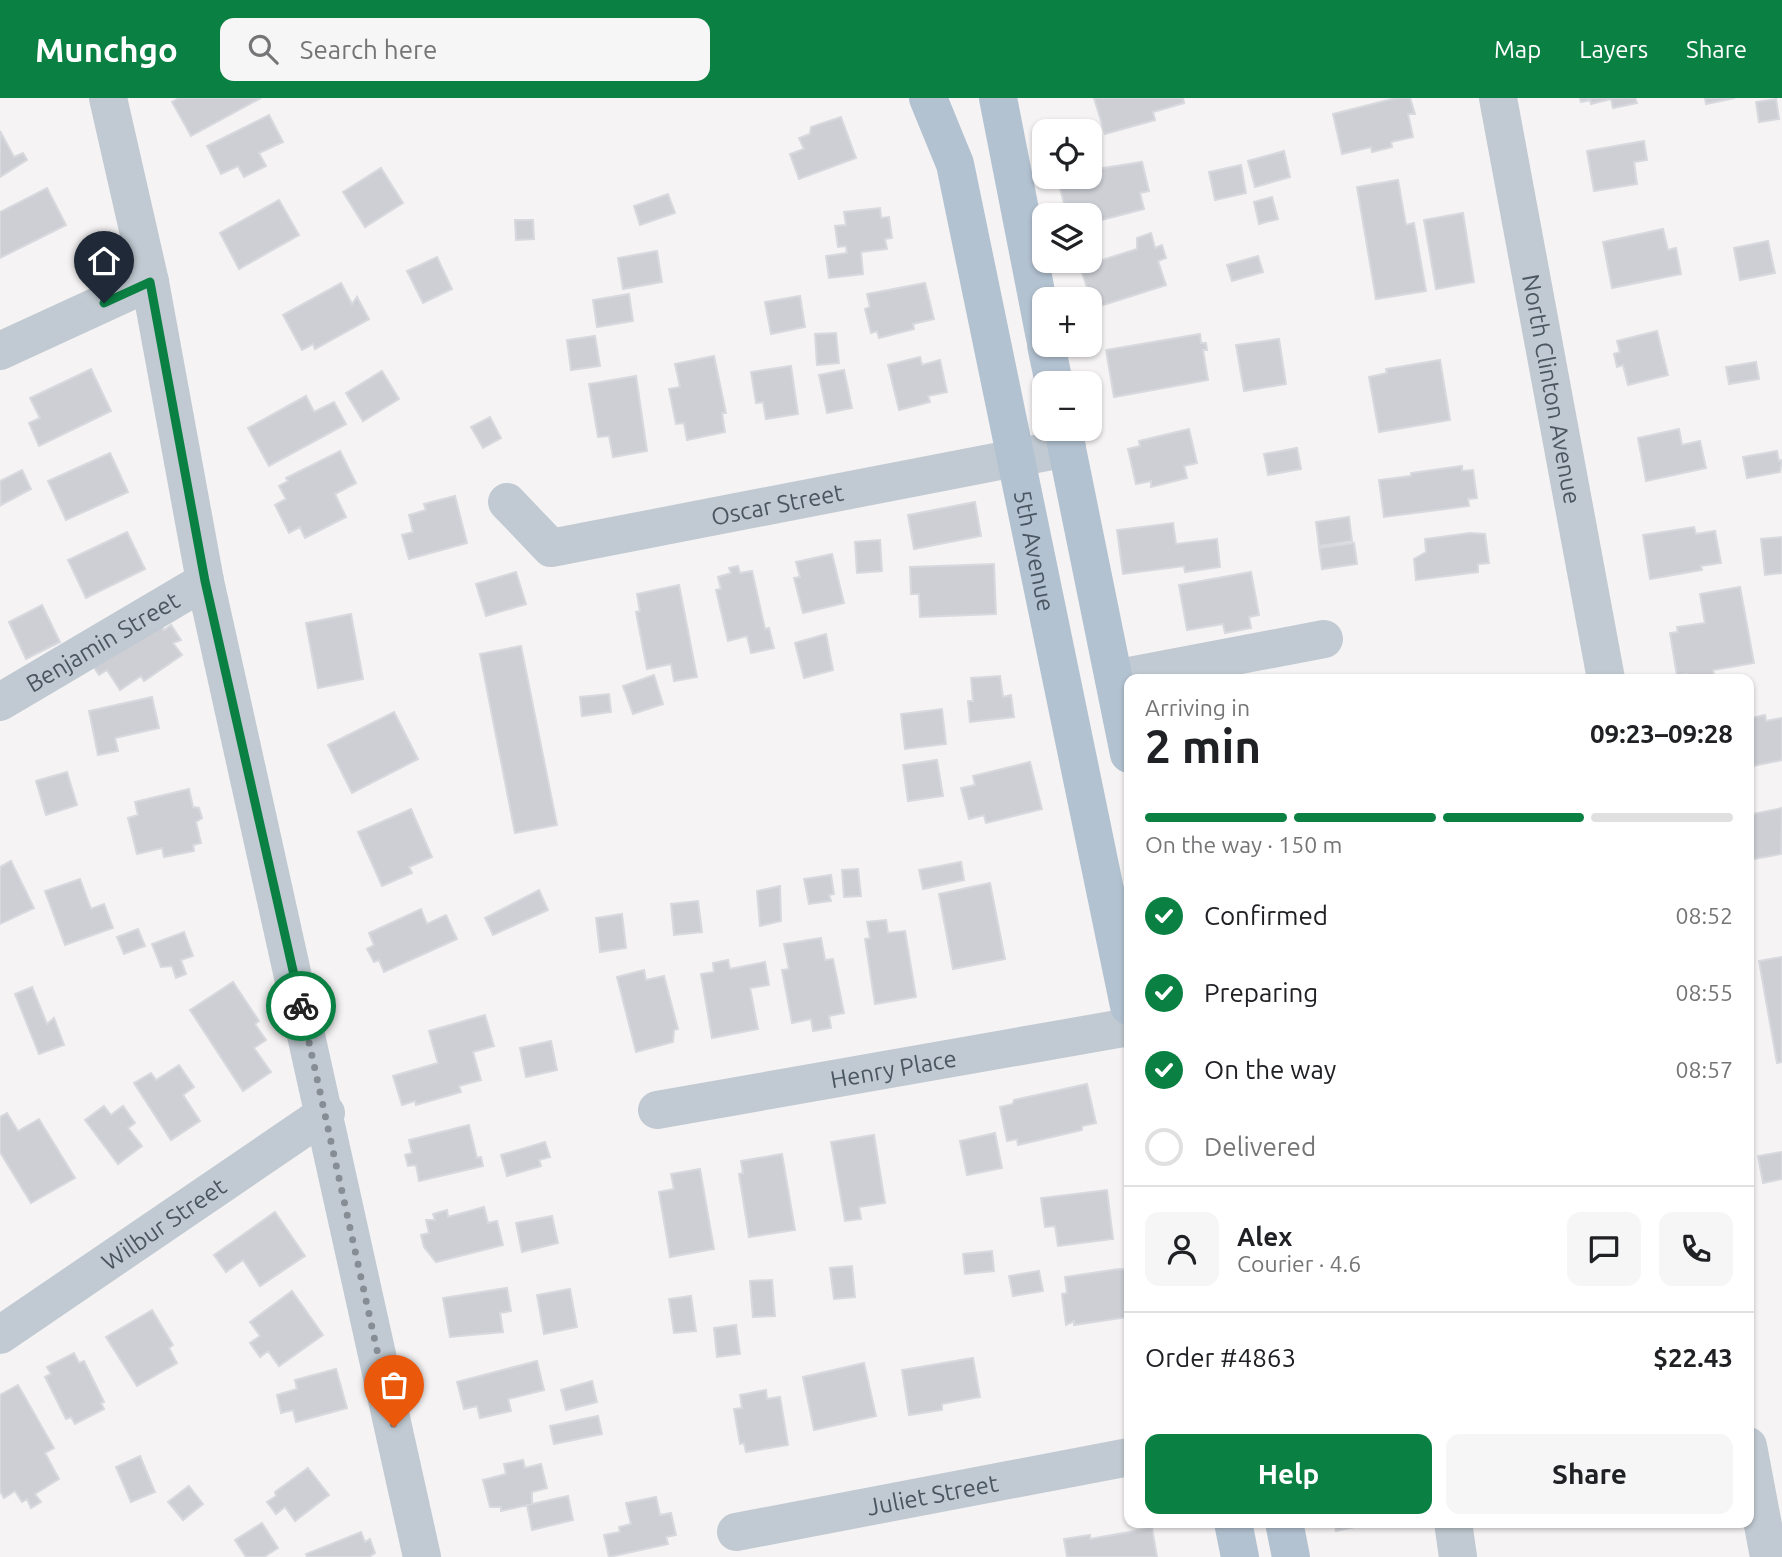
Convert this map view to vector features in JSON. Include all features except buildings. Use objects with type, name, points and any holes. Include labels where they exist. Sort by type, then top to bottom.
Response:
[{"type":"main road","name":"5th Avenue","points":[[928,98],[954,164],[1124,982]]},
{"type":"main road","points":[[998,98],[1035,287]]},
{"type":"main road","points":[[1066,441],[1124,729]]},
{"type":"main road","points":[[1234,1528],[1240,1557]]},
{"type":"main road","points":[[1285,1528],[1291,1557]]},
{"type":"street","points":[[108,98],[150,282],[205,581],[326,1113],[422,1557]]},
{"type":"street","name":"North Clinton Avenue","points":[[1498,98],[1605,674]]},
{"type":"street","points":[[0,351],[150,282]]},
{"type":"street","name":"Oscar Street","points":[[507,502],[551,548],[1015,458],[1058,441]]},
{"type":"street","name":"Benjamin Street","points":[[0,702],[205,581]]},
{"type":"street","points":[[1140,674],[1324,639]]},
{"type":"street","points":[[1114,679],[1124,677]]},
{"type":"street","name":"Henry Place","points":[[657,1110],[1124,1028]]},
{"type":"street","name":"Wilbur Street","points":[[0,1335],[326,1113]]},
{"type":"street","name":"Juliet Street","points":[[736,1532],[1124,1458]]},
{"type":"street","points":[[1754,1478],[1769,1557]]},
{"type":"street","points":[[1454,1528],[1458,1557]]},
{"type":"way so far","points":[[301,1006],[394,1427]]},
{"type":"route","points":[[104,303],[150,282],[205,581],[301,1006]]}]
